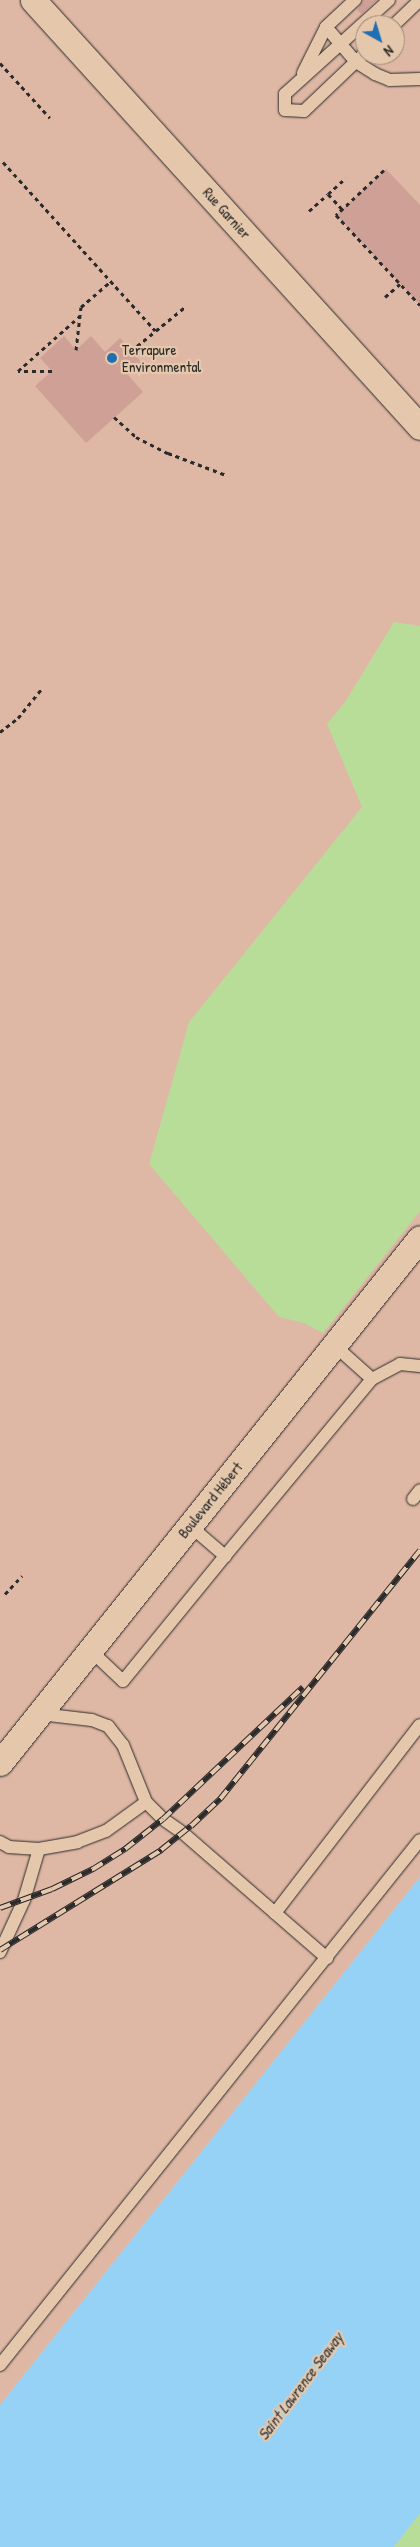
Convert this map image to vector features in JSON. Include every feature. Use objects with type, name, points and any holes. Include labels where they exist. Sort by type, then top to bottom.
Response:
[{"type":"street","name":"Rue Garnier","points":[[33,0],[420,427]]},
{"type":"street","name":"Boulevard Hébert","points":[[0,1763],[420,1238]]},
{"type":"lane","points":[[300,79],[326,27],[355,0]]},
{"type":"lane","points":[[355,62],[304,111],[285,110],[286,94],[300,79],[389,0]]},
{"type":"lane","points":[[404,15],[420,0]]},
{"type":"lane","points":[[326,27],[339,44],[355,54]]},
{"type":"lane","points":[[367,65],[375,74],[390,80],[420,79]]},
{"type":"lane","points":[[334,1345],[372,1379]]},
{"type":"lane","points":[[90,1650],[124,1681],[372,1379],[400,1364],[420,1366]]},
{"type":"lane","points":[[190,1525],[225,1556]]},
{"type":"lane","points":[[40,1714],[92,1720],[108,1726],[123,1744],[146,1802],[162,1820],[183,1833],[327,1958]]},
{"type":"lane","points":[[275,1913],[420,1725]]},
{"type":"lane","points":[[0,1842],[9,1847],[39,1849],[77,1842],[106,1831],[146,1802]]},
{"type":"lane","points":[[0,2365],[420,1840]]},
{"type":"lane","points":[[0,1952],[24,1900],[39,1849]]},
{"type":"path","points":[[0,63],[50,118]]},
{"type":"path","points":[[3,162],[155,330]]},
{"type":"path","points":[[384,170],[336,215],[420,305]]},
{"type":"path","points":[[309,211],[346,178]]},
{"type":"path","points":[[328,194],[342,209]]},
{"type":"path","points":[[76,350],[81,307],[111,282]]},
{"type":"path","points":[[384,298],[400,284]]},
{"type":"path","points":[[131,351],[186,307]]},
{"type":"path","points":[[52,371],[18,371],[80,316]]},
{"type":"path","points":[[114,417],[136,437],[168,454],[226,475]]},
{"type":"path","points":[[0,732],[18,718],[42,688]]},
{"type":"path","points":[[5,1594],[22,1576]]},
{"type":"shaded area","points":[[0,0],[420,0],[420,1877],[0,2405]]},
{"type":"green space","points":[[394,622],[420,626],[420,1211],[323,1333],[304,1323],[279,1317],[149,1164],[189,1022],[362,807],[327,724],[345,702]]},
{"type":"green space","points":[[420,2513],[420,2547],[394,2547]]},
{"type":"water","name":"Saint Lawrence Seaway","points":[[420,1877],[420,2513],[394,2547],[0,2547],[0,2405]]},
{"type":"building","points":[[363,0],[377,0],[361,14],[357,10]]},
{"type":"building","points":[[386,169],[420,205],[420,305],[336,215]]},
{"type":"building","points":[[64,336],[76,350],[91,336],[105,352],[120,338],[142,363],[128,375],[143,392],[86,443],[35,386],[52,371],[40,358]]},
{"type":"railway","points":[[0,1950],[161,1850],[220,1799],[420,1550]]},
{"type":"railway","points":[[0,1908],[52,1889],[93,1869],[125,1849],[163,1819],[303,1687]]},
{"type":"place","name":"Terrapure Environmental","points":[[112,358]]}]
